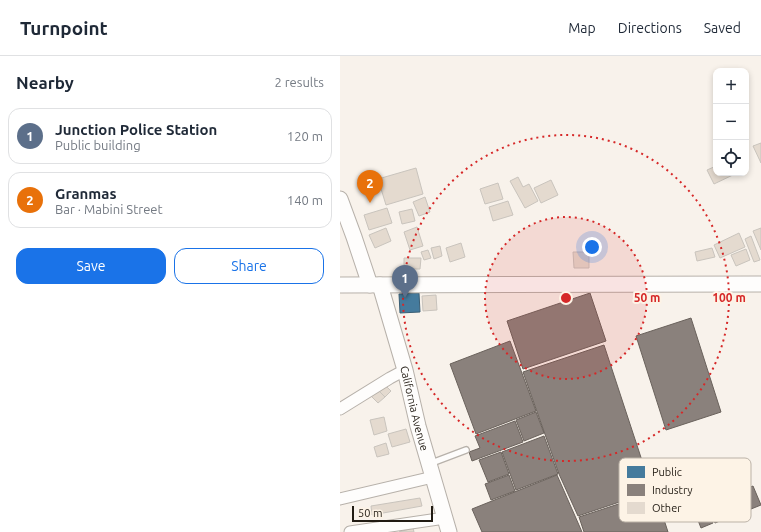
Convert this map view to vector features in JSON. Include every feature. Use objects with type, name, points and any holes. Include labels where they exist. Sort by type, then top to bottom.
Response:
[{"type":"main road","name":"California Avenue","points":[[340,199],[349,230],[375,285],[405,370],[431,471],[447,525]]},
{"type":"main road","points":[[340,285],[761,284]]},
{"type":"street","points":[[340,409],[405,370]]},
{"type":"street","points":[[340,499],[431,471]]},
{"type":"street","points":[[350,532],[447,525]]},
{"type":"lane","points":[[431,471],[466,450]]},
{"type":"building: Public","points":[[419,293],[420,312],[400,313],[399,294]]},
{"type":"building: Industry","points":[[590,293],[606,341],[523,369],[507,321]]},
{"type":"building: Industry","points":[[691,318],[721,412],[666,430],[636,336]]},
{"type":"building: Industry","points":[[510,341],[536,411],[476,434],[450,364]]},
{"type":"building: Industry","points":[[604,345],[641,458],[619,458],[619,502],[578,516],[559,474],[523,372]]},
{"type":"building: Industry","points":[[536,412],[544,433],[524,441],[516,420]]},
{"type":"building: Industry","points":[[515,421],[523,442],[472,461],[469,452],[480,448],[475,436]]},
{"type":"building: Industry","points":[[544,436],[558,474],[516,490],[502,452]]},
{"type":"building: Industry","points":[[501,452],[509,474],[488,482],[479,460]]},
{"type":"building: Industry","points":[[509,475],[515,491],[491,500],[485,484]]},
{"type":"building: Industry","points":[[557,475],[582,532],[482,532],[472,509]]},
{"type":"building: Industry","points":[[753,486],[761,505],[751,509],[751,487]]},
{"type":"building: Industry","points":[[619,504],[619,522],[665,522],[668,532],[584,532],[579,517]]},
{"type":"building: Industry","points":[[699,522],[713,522],[713,523],[701,528]]},
{"type":"building: Other","points":[[761,143],[761,163],[753,146]]},
{"type":"building: Other","points":[[713,167],[713,176],[731,176],[714,184],[707,170]]},
{"type":"building: Other","points":[[416,168],[423,194],[386,205],[378,179]]},
{"type":"building: Other","points":[[518,177],[523,187],[529,184],[538,201],[525,208],[510,181]]},
{"type":"building: Other","points":[[551,180],[558,195],[541,203],[534,188]]},
{"type":"building: Other","points":[[498,183],[503,199],[485,204],[480,189]]},
{"type":"building: Other","points":[[425,197],[430,212],[419,216],[413,202]]},
{"type":"building: Other","points":[[508,201],[513,215],[493,221],[489,207]]},
{"type":"building: Other","points":[[387,208],[392,223],[369,230],[364,215]]},
{"type":"building: Other","points":[[412,209],[415,221],[402,224],[399,212]]},
{"type":"building: Other","points":[[417,227],[423,246],[410,250],[404,232]]},
{"type":"building: Other","points":[[386,228],[391,241],[375,248],[369,235]]},
{"type":"building: Other","points":[[761,228],[761,250],[753,231]]},
{"type":"building: Other","points":[[739,233],[745,247],[720,258],[714,245]]},
{"type":"building: Other","points":[[751,236],[760,260],[754,262],[745,239]]},
{"type":"building: Other","points":[[461,243],[465,257],[450,262],[446,248]]},
{"type":"building: Other","points":[[440,246],[442,256],[434,259],[431,248]]},
{"type":"building: Other","points":[[712,248],[715,257],[697,261],[695,252]]},
{"type":"building: Other","points":[[746,249],[750,260],[736,266],[731,255]]},
{"type":"building: Other","points":[[428,250],[431,258],[424,260],[421,252]]},
{"type":"building: Other","points":[[573,252],[589,252],[589,268],[574,268]]},
{"type":"building: Other","points":[[404,258],[421,258],[420,269],[404,269]]},
{"type":"building: Other","points":[[436,295],[437,310],[423,311],[422,296]]},
{"type":"building: Other","points":[[384,384],[391,391],[385,397],[378,390]]},
{"type":"building: Other","points":[[378,390],[385,397],[378,403],[371,396]]},
{"type":"building: Other","points":[[384,417],[387,431],[374,435],[370,420]]},
{"type":"building: Other","points":[[406,429],[410,442],[392,447],[388,434]]},
{"type":"building: Other","points":[[386,443],[389,454],[377,457],[374,447]]},
{"type":"building: Other","points":[[420,498],[422,506],[372,515],[371,506]]},
{"type":"building: Other","points":[[413,528],[414,532],[399,532]]},
{"type":"place","name":"Granmas","points":[[370,203]]},
{"type":"place","name":"Junction Police Station","points":[[405,298]]}]
